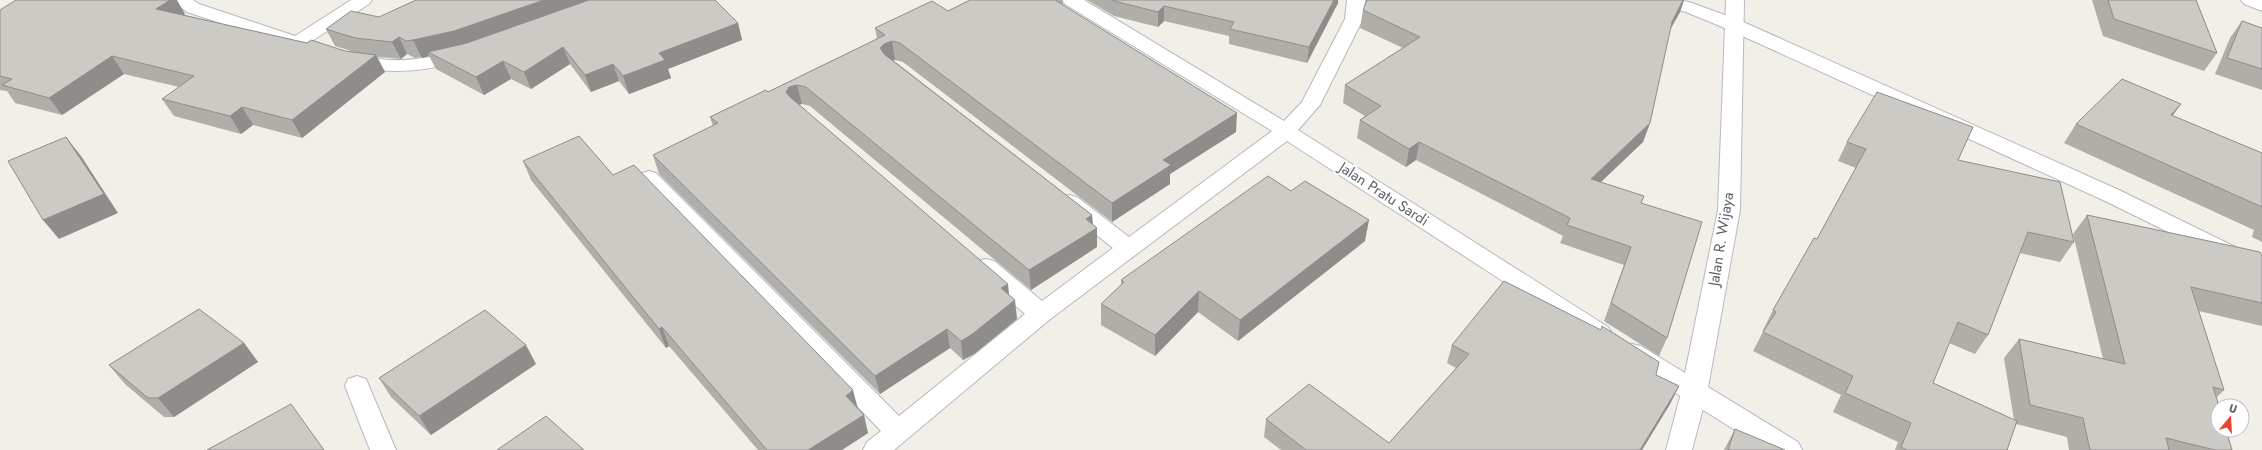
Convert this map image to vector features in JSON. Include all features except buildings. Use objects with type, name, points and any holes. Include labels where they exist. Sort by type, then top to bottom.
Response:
[{"type":"street","points":[[180,0],[193,8],[362,63],[382,66],[422,65],[482,50]]},
{"type":"street","points":[[298,42],[363,0]]},
{"type":"street","name":"Jalan Pratu Sardi","points":[[1071,0],[1286,131],[1694,393],[1789,450]]},
{"type":"street","points":[[876,450],[1041,314],[1286,131],[1310,105],[1354,19],[1356,0]]},
{"type":"street","points":[[1656,0],[1692,8],[1734,25],[2110,195],[2262,270]]},
{"type":"street","name":"Jalan R. Wijaya","points":[[1679,450],[1694,393],[1729,210],[1735,0]]},
{"type":"street","points":[[2250,0],[2262,6]]},
{"type":"street","points":[[649,178],[898,431]]},
{"type":"street","points":[[1053,190],[1128,248]]},
{"type":"street","points":[[970,253],[1041,314]]},
{"type":"street","points":[[357,386],[383,450]]}]
